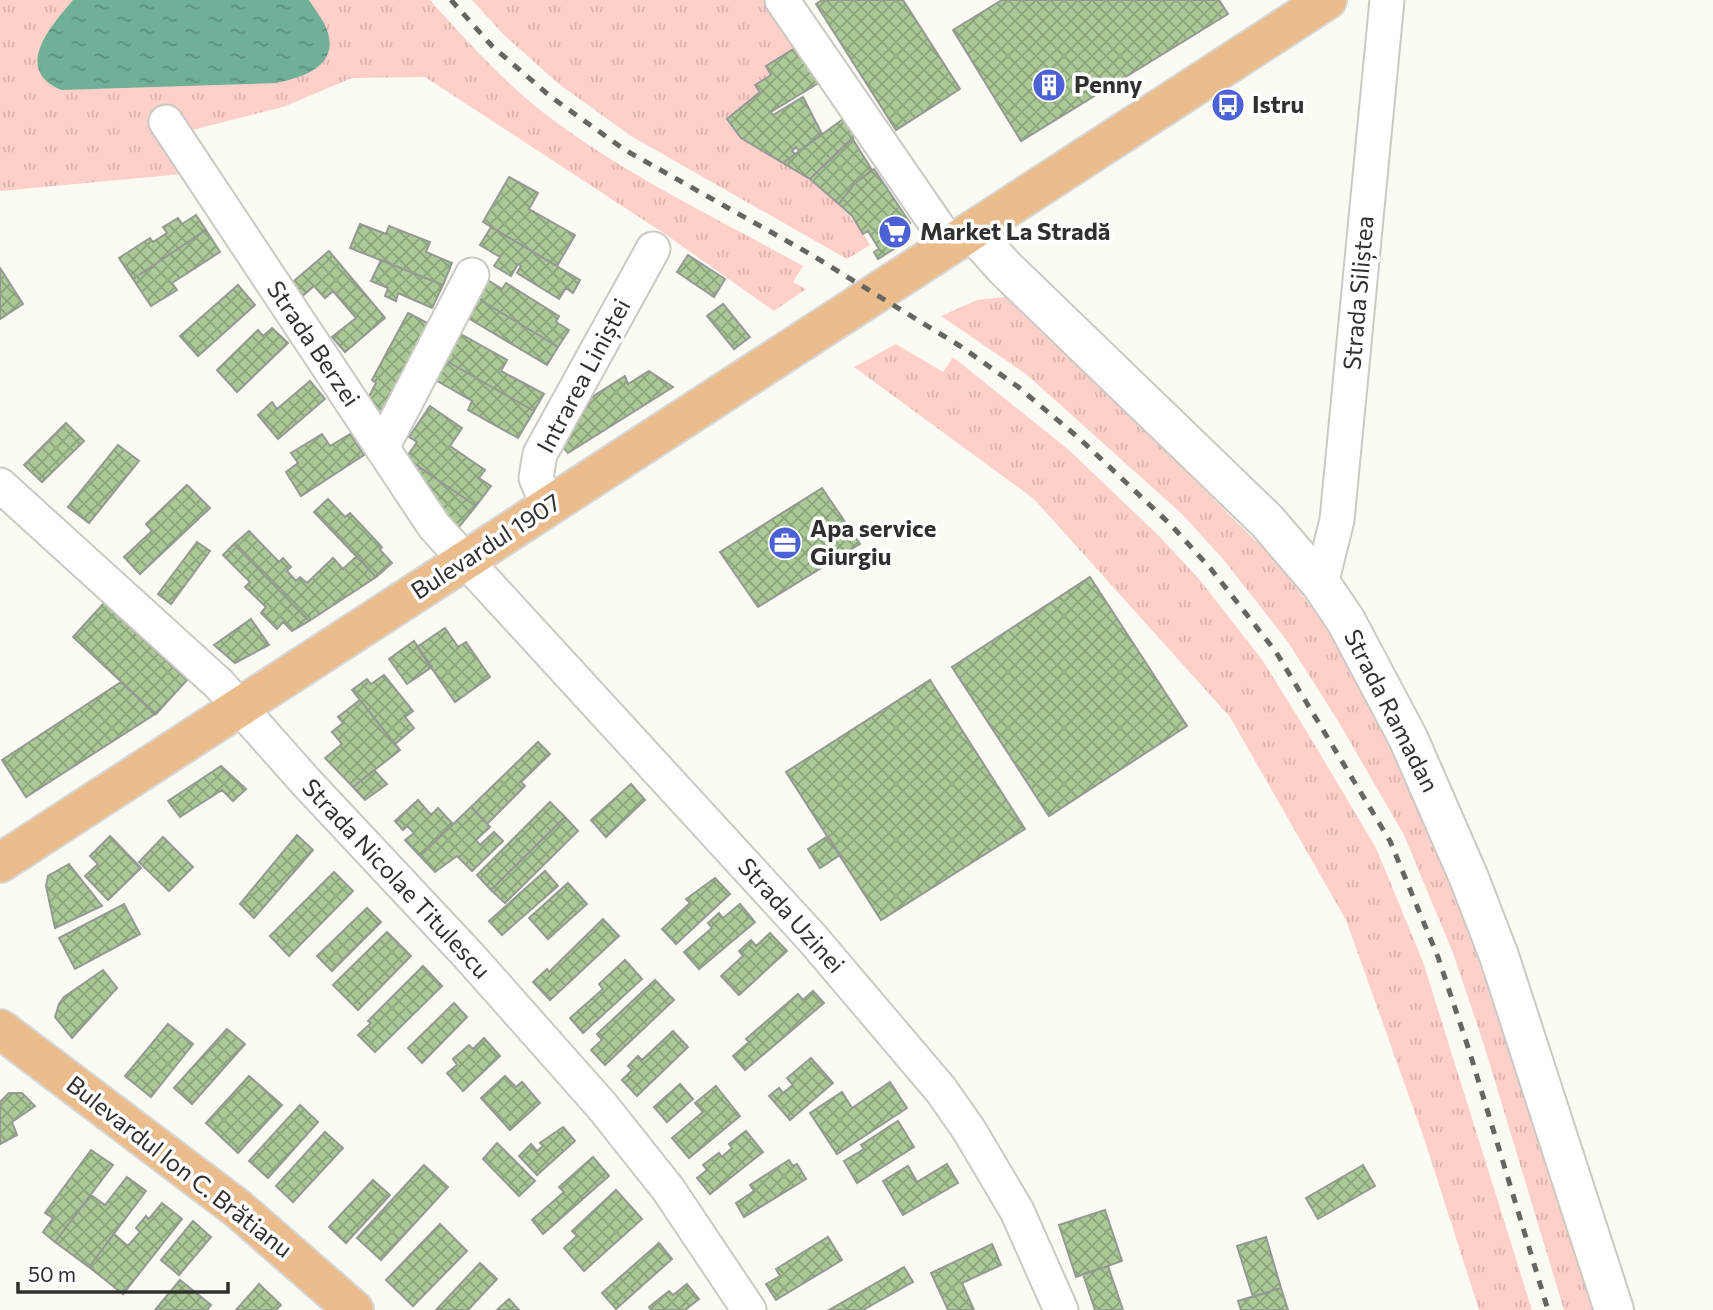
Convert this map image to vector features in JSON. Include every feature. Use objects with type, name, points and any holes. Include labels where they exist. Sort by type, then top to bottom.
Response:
[{"type":"main road","name":"Bulevardul 1907","points":[[0,863],[1327,0]]},
{"type":"main road","name":"Bulevardul Ion C. Brătianu","points":[[0,1029],[237,1208],[354,1310]]},
{"type":"street","name":"Strada Siliștea","points":[[1321,584],[1338,520],[1387,0]]},
{"type":"street","points":[[785,2],[962,239]]},
{"type":"street","name":"Strada Berzei","points":[[166,122],[434,526],[466,560]]},
{"type":"street","name":"Strada Ramadan","points":[[962,239],[1004,267],[1267,522],[1321,584],[1373,669],[1469,878],[1499,956],[1614,1310]]},
{"type":"street","name":"Intrarea Liniștei","points":[[548,507],[536,478],[540,454],[653,249]]},
{"type":"street","points":[[382,448],[472,275]]},
{"type":"street","name":"Strada Nicolae Titulescu","points":[[0,485],[240,706],[306,782],[469,956],[602,1106],[690,1218],[749,1310]]},
{"type":"street","name":"Strada Uzinei","points":[[466,560],[812,938],[941,1090],[969,1130],[1017,1212],[1061,1310]]},
{"type":"green space","points":[[0,0],[430,0],[496,71],[540,110],[635,174],[803,266],[793,282],[806,289],[774,311],[665,234],[425,77],[352,78],[283,107],[161,138],[183,174],[0,191]]},
{"type":"green space","points":[[472,0],[770,0],[800,45],[766,66],[771,75],[755,85],[760,92],[727,119],[756,146],[800,172],[829,195],[851,218],[870,245],[847,259],[631,136],[559,84],[503,34]]},
{"type":"green space","points":[[1005,297],[1013,300],[1280,565],[1328,630],[1357,678],[1409,787],[1458,904],[1510,1050],[1595,1310],[1564,1310],[1484,1045],[1453,953],[1404,835],[1338,721],[1288,642],[1223,559],[1182,514],[1026,374],[941,316],[977,300]]},
{"type":"green space","points":[[896,344],[943,372],[953,357],[1070,451],[1159,536],[1199,579],[1263,661],[1376,848],[1423,962],[1532,1310],[1479,1310],[1425,1141],[1346,920],[1230,717],[1034,499],[854,367]]},
{"type":"water","points":[[73,0],[309,0],[327,29],[330,45],[323,62],[315,69],[276,83],[61,90],[47,81],[39,71],[37,59],[47,34]]},
{"type":"building","points":[[822,0],[903,0],[960,89],[896,130],[816,4]]},
{"type":"building","name":"Penny","points":[[1002,0],[1219,0],[1228,14],[1021,141],[953,30]]},
{"type":"building","points":[[800,45],[822,81],[771,112],[773,115],[803,97],[822,134],[799,151],[796,147],[792,151],[795,154],[783,163],[741,138],[727,119],[760,92],[755,85],[771,75],[766,66]]},
{"type":"building","points":[[846,117],[857,134],[810,179],[783,163]]},
{"type":"building","points":[[852,138],[872,170],[855,183],[839,204],[810,179]]},
{"type":"building","points":[[874,169],[910,223],[904,227],[902,237],[905,242],[878,259],[874,252],[879,249],[868,231],[863,234],[852,216],[839,204],[855,183]]},
{"type":"building","points":[[509,177],[538,193],[529,209],[575,235],[557,266],[483,222]]},
{"type":"building","points":[[196,215],[206,230],[133,279],[119,258],[150,238],[153,242],[167,233],[163,227],[178,218],[182,224]]},
{"type":"building","points":[[360,224],[386,234],[389,226],[430,242],[426,252],[452,263],[443,285],[350,248]]},
{"type":"building","points":[[491,227],[580,280],[573,293],[566,288],[559,299],[517,273],[521,266],[518,264],[511,276],[494,266],[500,257],[480,245]]},
{"type":"building","points":[[206,230],[220,252],[172,283],[177,290],[151,306],[133,279]]},
{"type":"building","points":[[329,251],[385,318],[345,352],[332,337],[356,318],[333,291],[325,298],[314,286],[299,299],[288,286]]},
{"type":"building","points":[[688,255],[725,279],[714,297],[677,272]]},
{"type":"building","points":[[381,260],[443,285],[432,308],[398,293],[396,301],[385,296],[388,288],[371,281]]},
{"type":"building","points":[[0,268],[23,304],[0,319]]},
{"type":"building","points":[[483,277],[502,289],[506,283],[559,316],[556,322],[569,330],[558,347],[474,296]]},
{"type":"building","points":[[238,285],[255,305],[198,356],[180,336]]},
{"type":"building","points":[[474,296],[558,347],[547,365],[463,315]]},
{"type":"building","points":[[723,304],[750,337],[734,349],[707,316]]},
{"type":"building","points":[[408,313],[435,327],[388,416],[365,404],[376,383],[372,380]]},
{"type":"building","points":[[272,328],[288,343],[237,392],[217,370],[258,330],[263,336]]},
{"type":"building","points":[[459,333],[507,360],[501,371],[544,394],[534,411],[443,359]]},
{"type":"building","points":[[443,359],[534,411],[518,438],[468,410],[472,401],[432,378]]},
{"type":"building","points":[[649,371],[673,387],[568,453],[563,447],[592,397],[625,376],[628,384]]},
{"type":"building","points":[[310,381],[325,399],[278,439],[258,415],[272,402],[277,409]]},
{"type":"building","points":[[430,406],[462,428],[450,446],[485,470],[479,478],[491,486],[476,506],[406,458],[417,442],[409,437]]},
{"type":"building","points":[[66,423],[84,441],[42,482],[24,465]]},
{"type":"building","points":[[322,434],[330,446],[350,434],[364,455],[301,496],[286,472],[298,463],[291,453]]},
{"type":"building","points":[[118,445],[139,461],[89,523],[68,507]]},
{"type":"building","points":[[420,468],[476,506],[454,533],[409,477]]},
{"type":"building","points":[[187,485],[210,508],[140,574],[124,557],[152,531],[146,524]]},
{"type":"building","points":[[822,488],[860,544],[758,607],[720,552]]},
{"type":"building","points":[[328,499],[345,517],[350,513],[382,547],[380,550],[392,563],[376,577],[314,512]]},
{"type":"building","points":[[249,531],[279,562],[283,558],[291,567],[287,571],[296,581],[300,577],[307,583],[333,558],[343,569],[357,556],[376,577],[309,621],[234,544]]},
{"type":"building","points":[[197,542],[210,551],[171,604],[158,594]]},
{"type":"building","points":[[234,544],[309,621],[292,631],[283,622],[277,629],[261,613],[266,607],[245,587],[250,582],[223,555]]},
{"type":"building","points":[[1090,577],[1187,726],[1049,816],[952,667]]},
{"type":"building","points":[[104,603],[187,680],[156,714],[73,637]]},
{"type":"building","points":[[251,619],[269,645],[235,663],[214,645]]},
{"type":"building","points":[[445,628],[458,647],[466,642],[490,677],[455,702],[417,647]]},
{"type":"building","points":[[414,641],[432,667],[407,684],[389,659]]},
{"type":"building","points":[[384,675],[413,711],[405,717],[414,728],[395,744],[352,690],[367,679],[371,684]]},
{"type":"building","points":[[930,680],[1025,829],[881,920],[786,772]]},
{"type":"building","points":[[121,682],[155,714],[26,797],[2,760]]},
{"type":"building","points":[[360,700],[400,750],[353,787],[325,758],[342,744],[332,732],[343,723],[338,717]]},
{"type":"building","points":[[538,742],[550,754],[521,782],[525,786],[487,824],[471,807]]},
{"type":"building","points":[[221,766],[246,789],[233,801],[222,790],[180,817],[168,801]]},
{"type":"building","points":[[374,770],[387,784],[365,800],[353,787]]},
{"type":"building","points":[[631,784],[645,800],[606,837],[591,820]]},
{"type":"building","points":[[418,800],[431,815],[438,808],[453,824],[420,856],[405,840],[414,833],[407,826],[403,830],[395,821]]},
{"type":"building","points":[[550,802],[565,817],[491,890],[477,875]]},
{"type":"building","points":[[471,807],[490,827],[476,840],[480,845],[494,832],[503,841],[472,871],[457,856],[435,872],[420,856]]},
{"type":"building","points":[[565,817],[578,831],[505,903],[491,890]]},
{"type":"building","points":[[297,835],[313,850],[254,918],[240,904]]},
{"type":"building","points":[[110,836],[141,868],[108,900],[85,876],[98,864],[90,856]]},
{"type":"building","points":[[828,836],[840,855],[820,868],[808,849]]},
{"type":"building","points":[[163,837],[193,867],[169,891],[139,862]]},
{"type":"building","points":[[69,864],[102,906],[55,928],[46,886],[48,876]]},
{"type":"building","points":[[545,871],[558,886],[502,935],[489,921]]},
{"type":"building","points":[[334,872],[353,891],[289,956],[270,936]]},
{"type":"building","points":[[715,878],[730,894],[676,944],[662,929],[690,903],[686,899]]},
{"type":"building","points":[[568,883],[587,904],[548,939],[529,918]]},
{"type":"building","points":[[124,904],[140,934],[75,969],[59,938]]},
{"type":"building","points":[[740,904],[755,922],[699,969],[684,952],[712,928],[708,923],[719,913],[723,918]]},
{"type":"building","points":[[367,908],[381,922],[332,971],[317,956]]},
{"type":"building","points":[[603,919],[619,936],[550,1000],[533,982],[547,969],[549,972]]},
{"type":"building","points":[[387,932],[411,956],[358,1010],[333,985]]},
{"type":"building","points":[[770,933],[787,951],[739,995],[721,976],[743,956],[739,951],[751,940],[756,946]]},
{"type":"building","points":[[625,960],[642,979],[583,1033],[570,1018],[603,989],[599,984]]},
{"type":"building","points":[[423,966],[442,986],[375,1052],[358,1035],[371,1023],[368,1021]]},
{"type":"building","points":[[103,970],[117,988],[72,1038],[55,1017],[59,1004],[64,997]]},
{"type":"building","points":[[655,980],[674,1000],[605,1065],[591,1050],[602,1040],[597,1034]]},
{"type":"building","points":[[813,991],[824,1003],[745,1070],[733,1056],[749,1042],[746,1039],[798,994],[803,1000]]},
{"type":"building","points":[[454,1003],[467,1017],[422,1063],[408,1048]]},
{"type":"building","points":[[168,1024],[193,1044],[151,1097],[125,1076]]},
{"type":"building","points":[[227,1029],[245,1044],[192,1104],[174,1088]]},
{"type":"building","points":[[673,1031],[688,1047],[637,1096],[622,1080],[632,1070],[628,1066],[638,1056],[642,1060]]},
{"type":"building","points":[[484,1038],[500,1056],[463,1091],[447,1073],[457,1065],[453,1059],[469,1045],[473,1049]]},
{"type":"building","points":[[811,1058],[833,1083],[790,1120],[769,1096],[779,1088],[783,1093],[793,1085],[787,1078]]},
{"type":"building","points":[[249,1076],[282,1105],[238,1153],[206,1123]]},
{"type":"building","points":[[505,1076],[516,1087],[522,1082],[540,1103],[510,1130],[481,1098]]},
{"type":"building","points":[[890,1082],[907,1108],[837,1154],[810,1113],[842,1092],[852,1108]]},
{"type":"building","points":[[680,1084],[693,1099],[667,1122],[654,1107]]},
{"type":"building","points":[[716,1086],[740,1116],[689,1158],[672,1138],[703,1112],[695,1103]]},
{"type":"building","points":[[9,1093],[22,1093],[35,1106],[12,1122],[17,1135],[0,1144],[0,1102]]},
{"type":"building","points":[[300,1105],[318,1122],[268,1178],[249,1161]]},
{"type":"building","points":[[898,1121],[914,1147],[857,1183],[844,1161],[864,1149],[861,1145]]},
{"type":"building","points":[[563,1127],[575,1141],[537,1175],[519,1156],[531,1144],[537,1151],[543,1146],[540,1143]]},
{"type":"building","points":[[746,1131],[763,1152],[710,1194],[697,1178],[707,1170],[703,1165],[719,1153],[722,1157],[732,1148],[729,1144]]},
{"type":"building","points":[[325,1132],[343,1148],[293,1202],[276,1186]]},
{"type":"building","points":[[497,1143],[535,1181],[519,1196],[483,1159]]},
{"type":"building","points":[[91,1150],[113,1165],[55,1242],[43,1232],[53,1218],[45,1213]]},
{"type":"building","points":[[593,1157],[609,1176],[543,1234],[532,1220],[564,1192],[559,1187]]},
{"type":"building","points":[[789,1160],[793,1166],[797,1164],[806,1179],[744,1217],[736,1203],[754,1191],[750,1185]]},
{"type":"building","points":[[947,1164],[958,1183],[903,1215],[883,1181],[908,1166],[917,1182]]},
{"type":"building","points":[[424,1165],[448,1187],[381,1260],[357,1238]]},
{"type":"building","points":[[1363,1165],[1375,1186],[1318,1219],[1306,1198]]},
{"type":"building","points":[[127,1177],[146,1191],[89,1267],[55,1242],[91,1195],[105,1205]]},
{"type":"building","points":[[373,1180],[390,1195],[346,1243],[329,1227]]},
{"type":"building","points":[[616,1190],[642,1219],[584,1271],[564,1248],[577,1236],[572,1231]]},
{"type":"building","points":[[162,1203],[182,1219],[123,1294],[89,1267],[114,1234],[128,1246],[140,1232],[136,1228],[146,1216],[149,1219]]},
{"type":"building","points":[[1105,1210],[1122,1261],[1076,1277],[1059,1225]]},
{"type":"building","points":[[193,1221],[211,1237],[179,1275],[161,1260]]},
{"type":"building","points":[[440,1224],[467,1251],[413,1306],[386,1280]]},
{"type":"building","points":[[828,1237],[842,1260],[776,1300],[766,1284],[780,1276],[776,1269]]},
{"type":"building","points":[[1266,1237],[1281,1288],[1253,1297],[1237,1246]]},
{"type":"building","points":[[659,1243],[672,1259],[616,1309],[602,1293]]},
{"type":"building","points":[[992,1244],[1001,1265],[962,1283],[974,1310],[948,1310],[931,1273]]},
{"type":"building","points":[[480,1263],[497,1279],[468,1310],[436,1310]]},
{"type":"building","points":[[1108,1266],[1123,1310],[1095,1310],[1083,1274]]},
{"type":"building","points":[[904,1267],[913,1282],[863,1310],[829,1310]]},
{"type":"building","points":[[180,1280],[211,1305],[207,1310],[155,1310]]},
{"type":"building","points":[[259,1284],[281,1305],[276,1310],[236,1310]]},
{"type":"building","points":[[687,1284],[699,1299],[685,1310],[651,1310],[649,1307],[669,1291],[673,1295]]},
{"type":"building","points":[[1281,1288],[1288,1310],[1241,1310],[1238,1301]]},
{"type":"building","points":[[509,1299],[519,1310],[497,1310]]},
{"type":"railway","points":[[451,0],[492,46],[551,97],[625,150],[810,254],[960,346],[1017,386],[1080,439],[1171,525],[1211,569],[1276,652],[1390,841],[1438,957],[1548,1310]]},
{"type":"place","name":"Penny","points":[[1049,85]]},
{"type":"place","name":"Istru","points":[[1228,105]]},
{"type":"place","name":"Market La Stradă","points":[[895,232]]},
{"type":"place","name":"Apa service Giurgiu","points":[[785,543]]}]
